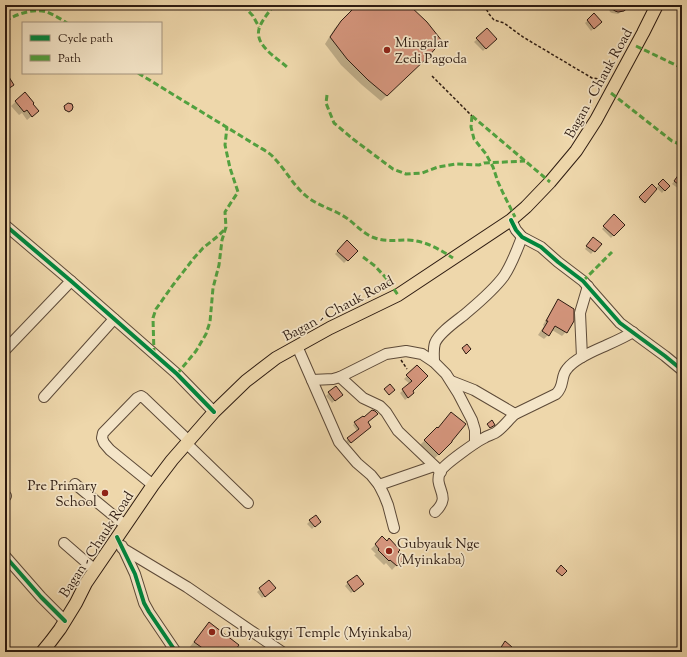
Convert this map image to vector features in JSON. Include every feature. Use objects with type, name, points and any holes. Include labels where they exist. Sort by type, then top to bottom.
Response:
[{"type":"main road","name":"Bagan - Chauk Road","points":[[42,652],[65,621],[95,570],[120,542],[125,525],[153,485],[214,412],[246,381],[276,358],[297,346],[398,295],[511,220],[550,182],[576,151],[596,120],[657,5]]},
{"type":"street","points":[[511,220],[516,230],[522,236],[540,247],[588,286],[620,323],[682,370]]},
{"type":"street","points":[[5,224],[177,374],[214,412]]},
{"type":"street","points":[[434,362],[435,343],[439,336],[494,288],[514,259],[522,236]]},
{"type":"street","points":[[5,350],[71,281]]},
{"type":"street","points":[[582,357],[580,313],[588,286]]},
{"type":"street","points":[[44,397],[114,319]]},
{"type":"street","points":[[379,485],[437,469],[448,464],[475,443],[494,433],[516,414],[559,392],[563,385],[564,376],[567,369],[582,357],[633,332]]},
{"type":"street","points":[[297,346],[339,442],[379,485],[386,500],[394,528]]},
{"type":"street","points":[[312,380],[334,379],[340,377],[386,354],[406,351],[422,354],[434,362],[451,381],[472,420],[475,430],[475,443]]},
{"type":"street","points":[[340,377],[363,398],[380,406],[386,412],[398,431],[437,469],[443,501],[435,512]]},
{"type":"street","points":[[451,381],[474,390],[516,414]]},
{"type":"street","points":[[153,485],[110,450],[102,438],[103,433],[137,398],[141,396],[248,503]]},
{"type":"street","points":[[75,484],[125,525]]},
{"type":"street","points":[[120,542],[135,574],[144,604],[176,652]]},
{"type":"street","points":[[120,542],[282,652]]},
{"type":"street","points":[[64,543],[95,570]]},
{"type":"street","points":[[6,560],[65,621]]},
{"type":"path","points":[[484,5],[494,20],[504,23],[523,37],[592,78],[617,82]]},
{"type":"path","points":[[432,76],[472,116]]},
{"type":"building","name":"Mingalar Zedi Pagoda","points":[[357,5],[409,5],[427,22],[442,41],[427,58],[387,96],[347,59],[330,37],[341,21]]},
{"type":"building","points":[[607,5],[631,5],[624,11],[618,12]]},
{"type":"building","points":[[594,13],[602,22],[594,29],[587,20]]},
{"type":"building","points":[[487,28],[497,39],[486,49],[476,38]]},
{"type":"building","points":[[9,77],[14,85],[5,91],[5,79]]},
{"type":"building","points":[[25,92],[39,111],[32,117],[27,110],[24,112],[15,101]]},
{"type":"building","points":[[68,103],[72,104],[73,107],[69,112],[65,110],[64,106]]},
{"type":"building","points":[[682,170],[682,187],[674,181]]},
{"type":"building","points":[[663,179],[670,186],[665,191],[658,184]]},
{"type":"building","points":[[652,184],[657,189],[645,203],[639,197]]},
{"type":"building","points":[[614,214],[625,225],[614,236],[603,226]]},
{"type":"building","points":[[593,237],[602,244],[595,252],[586,246]]},
{"type":"building","points":[[347,240],[358,251],[348,261],[337,251]]},
{"type":"building","points":[[558,299],[574,309],[574,321],[567,333],[555,326],[549,336],[542,331]]},
{"type":"building","points":[[467,344],[471,349],[466,354],[462,348]]},
{"type":"building","points":[[417,365],[428,376],[408,398],[402,389],[412,381],[406,375]]},
{"type":"building","points":[[390,384],[395,390],[389,395],[384,389]]},
{"type":"building","points":[[336,386],[343,395],[335,401],[328,392]]},
{"type":"building","points":[[372,410],[378,414],[368,422],[371,427],[351,443],[347,438],[359,429],[354,422],[363,416],[364,417]]},
{"type":"building","points":[[451,412],[466,424],[452,442],[439,455],[424,440],[437,427],[438,428]]},
{"type":"building","points":[[492,420],[495,425],[490,428],[487,424]]},
{"type":"building","points":[[316,515],[321,522],[315,527],[309,520]]},
{"type":"building","name":"Gubyauk Nge (Myinkaba)","points":[[382,536],[387,541],[389,538],[400,550],[398,552],[405,558],[397,566],[390,560],[389,561],[378,550],[379,549],[375,544]]},
{"type":"building","points":[[561,565],[567,571],[562,576],[556,571]]},
{"type":"building","points":[[357,575],[364,584],[354,592],[347,582]]},
{"type":"building","points":[[269,580],[276,588],[265,597],[259,588]]},
{"type":"building","name":"Gubyaukgyi Temple (Myinkaba)","points":[[209,622],[239,645],[234,652],[208,652],[194,642]]},
{"type":"building","points":[[505,641],[512,647],[509,652],[504,652],[500,649]]},
{"type":"marked path","points":[[243,5],[253,16],[259,27]]},
{"type":"marked path","points":[[274,5],[260,26],[258,33],[259,39],[266,50],[287,67]]},
{"type":"marked path","points":[[5,21],[31,11],[42,11],[47,12],[65,22]]},
{"type":"marked path","points":[[636,46],[682,68]]},
{"type":"marked path","points":[[140,74],[269,153],[305,195],[315,202],[348,219],[368,235],[383,240],[408,240],[421,242],[453,258]]},
{"type":"marked path","points":[[611,93],[672,141],[682,145]]},
{"type":"marked path","points":[[327,95],[326,103],[334,123],[393,169],[406,174],[422,173],[438,167],[456,164],[479,165],[484,163],[525,161]]},
{"type":"marked path","points":[[472,116],[471,127],[474,139],[486,154],[493,167],[498,182],[515,217]]},
{"type":"marked path","points":[[472,116],[550,182]]},
{"type":"marked path","points":[[177,374],[196,351],[206,334],[210,322],[213,288],[219,265],[222,240],[226,227],[225,212],[238,192],[230,168],[225,145],[227,127]]},
{"type":"marked path","points":[[154,354],[153,318],[156,309],[194,258],[225,229]]},
{"type":"marked path","points":[[583,281],[612,252]]},
{"type":"marked path","points":[[363,257],[375,266],[398,295]]},
{"type":"cycle path","points":[[511,220],[516,230],[522,237],[541,247],[583,281],[620,323],[682,370]]},
{"type":"cycle path","points":[[5,225],[177,374],[214,412]]},
{"type":"cycle path","points":[[117,537],[135,574],[144,603],[176,652]]},
{"type":"cycle path","points":[[5,556],[41,597],[65,621]]},
{"type":"place","name":"Mingalar Zedi Pagoda","points":[[387,50]]},
{"type":"place","name":"Pre Primary School","points":[[105,493]]},
{"type":"place","name":"Gubyauk Nge (Myinkaba)","points":[[389,551]]},
{"type":"place","name":"Gubyaukgyi Temple (Myinkaba)","points":[[212,632]]}]
